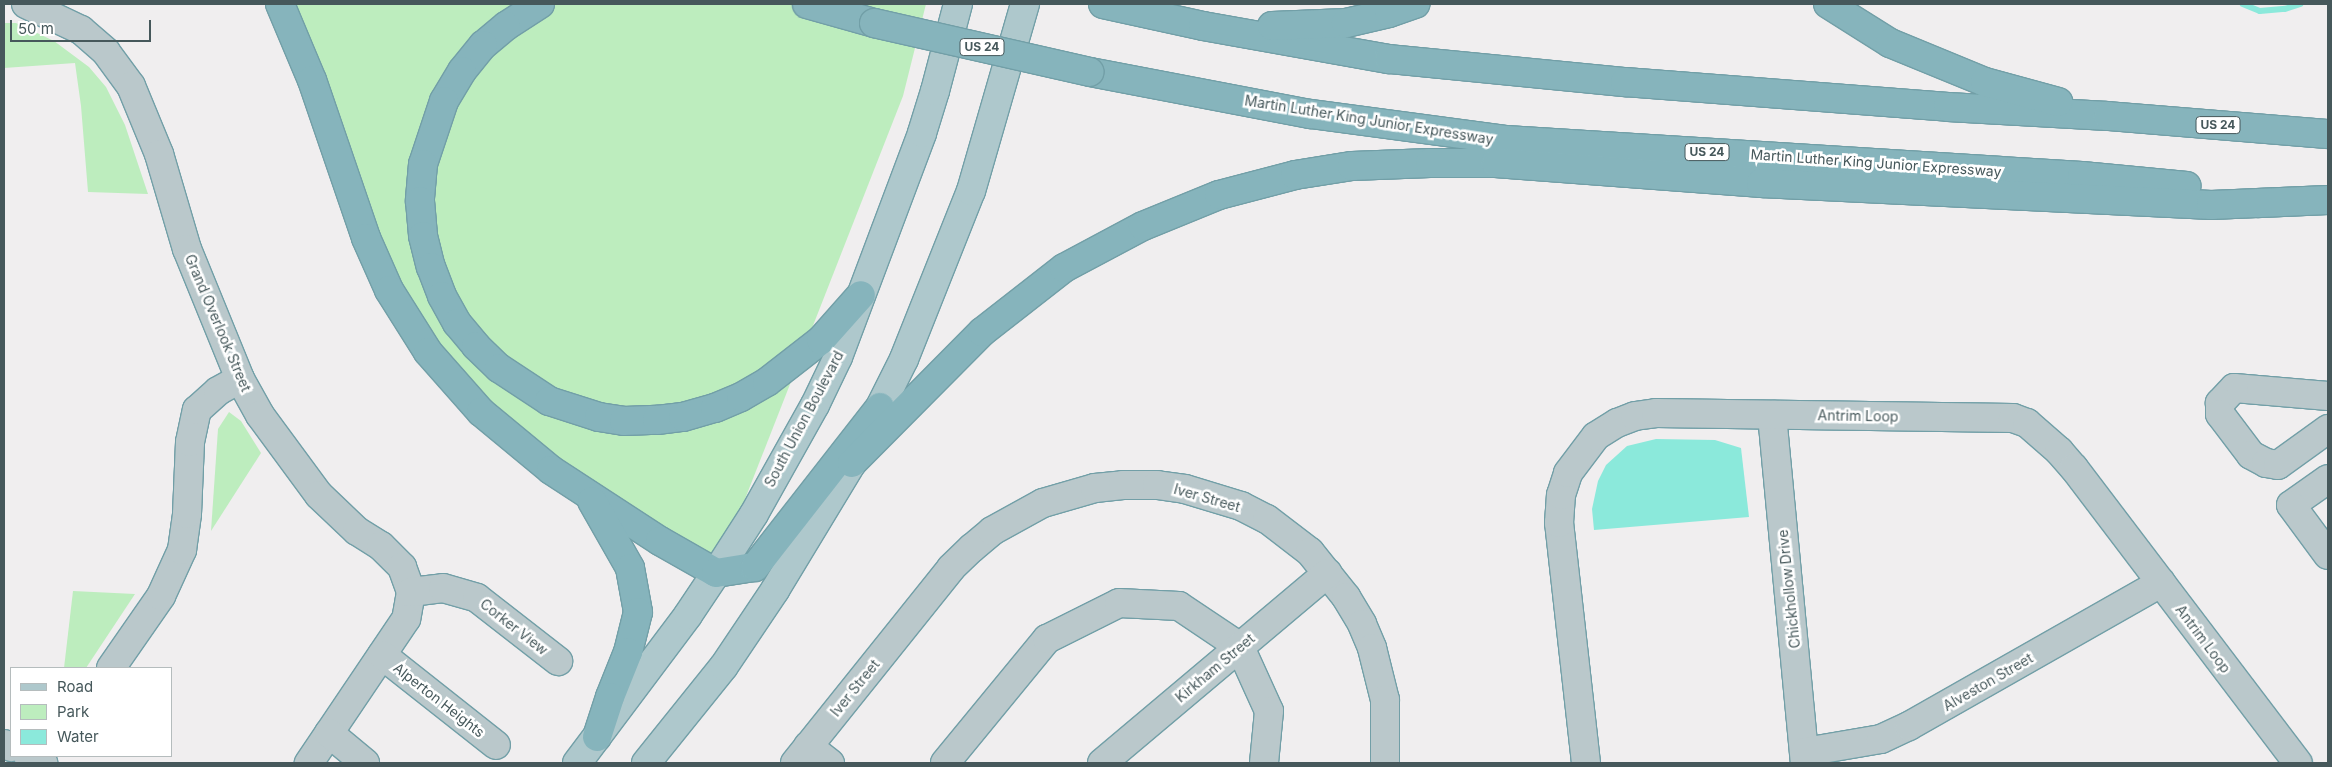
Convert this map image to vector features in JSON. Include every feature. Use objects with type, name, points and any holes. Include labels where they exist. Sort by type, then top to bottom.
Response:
[{"type":"highway","points":[[280,4],[312,80],[366,238],[389,290],[428,352],[481,412],[551,470],[660,541],[716,573],[756,567],[880,407]]},
{"type":"highway","points":[[540,4],[506,26],[483,46],[462,70],[444,101],[423,164],[420,201],[423,236],[431,267],[442,296],[457,323],[476,346],[499,368],[549,401],[598,417],[624,421],[658,420],[683,416],[715,408],[767,382],[821,340],[861,295]]},
{"type":"highway","name":"Martin Luther King Junior Expressway","points":[[807,4],[874,23],[1090,72],[1311,114],[1506,140],[2072,176],[2328,199]]},
{"type":"highway","name":"US 24","points":[[1104,4],[1203,26],[1389,59],[1585,78],[1948,107],[2108,116],[2328,134]]},
{"type":"highway","points":[[1203,26],[1346,23],[1389,13],[1415,4]]},
{"type":"highway","points":[[1828,4],[1890,43],[1985,82],[2108,116]]},
{"type":"highway","points":[[852,463],[982,332],[1064,268],[1143,226],[1211,199],[1295,175],[1352,166],[1496,163],[1761,183],[2211,205],[2328,199]]},
{"type":"highway","points":[[587,493],[630,568],[638,612],[628,652],[597,737]]},
{"type":"main road","name":"South Union Boulevard","points":[[577,763],[716,573],[754,514],[815,405],[838,357],[930,108],[958,4]]},
{"type":"main road","points":[[646,763],[729,658],[776,590],[852,463],[904,359],[971,191],[1025,4]]},
{"type":"street","name":"Grand Overlook Street","points":[[26,4],[80,30],[106,52],[131,86],[159,154],[187,249],[240,379],[260,415],[320,495],[357,532],[381,546],[402,567],[411,592]]},
{"type":"street","points":[[112,667],[161,596],[182,550],[187,514],[190,442],[197,410],[218,390],[240,379]]},
{"type":"street","points":[[2328,396],[2234,388],[2220,402],[2220,414],[2251,455],[2266,463],[2278,466],[2328,429]]},
{"type":"street","name":"Antrim Loop","points":[[1586,763],[1559,523],[1561,495],[1568,473],[1596,436],[1617,423],[1635,416],[1656,413],[2012,418],[2026,423],[2059,450],[2161,583],[2292,761]]},
{"type":"street","name":"Chickhollow Drive","points":[[1772,415],[1805,758]]},
{"type":"street","points":[[2327,483],[2291,505],[2328,555]]},
{"type":"street","name":"Iver Street","points":[[802,755],[951,568],[972,548],[1014,518],[1043,503],[1067,495],[1123,485],[1157,485],[1185,489],[1217,498],[1241,506],[1267,519],[1310,552],[1328,573],[1362,624],[1379,671],[1385,700],[1385,763]]},
{"type":"street","name":"Kirkham Street","points":[[1102,763],[1328,573]]},
{"type":"street","name":"Alveston Street","points":[[1805,758],[1881,739],[1909,726],[2161,583]]},
{"type":"street","name":"Corker View","points":[[411,592],[443,588],[477,598],[558,661]]},
{"type":"street","points":[[309,763],[406,618],[411,592]]},
{"type":"street","points":[[945,763],[1047,639],[1119,602],[1180,606],[1240,647],[1269,711],[1264,763]]},
{"type":"street","name":"Alperton Heights","points":[[382,655],[496,745]]},
{"type":"street","points":[[329,733],[365,763]]},
{"type":"street","points":[[802,755],[830,763]]},
{"type":"street","points":[[30,757],[43,763]]},
{"type":"green space","points":[[279,4],[926,4],[903,96],[716,573],[551,470],[428,352]]},
{"type":"green space","points":[[4,23],[16,23],[54,41],[89,67],[106,87],[125,125],[148,194],[88,192],[81,106],[75,63],[4,68]]},
{"type":"green space","points":[[229,412],[241,421],[261,453],[211,531],[218,429]]},
{"type":"green space","points":[[73,591],[135,594],[87,667],[64,667]]},
{"type":"water","points":[[1656,439],[1715,440],[1741,448],[1749,517],[1594,530],[1592,509],[1598,481],[1606,465],[1627,446]]},
{"type":"waterway","points":[[2243,4],[2260,11],[2285,9],[2300,4]]}]
